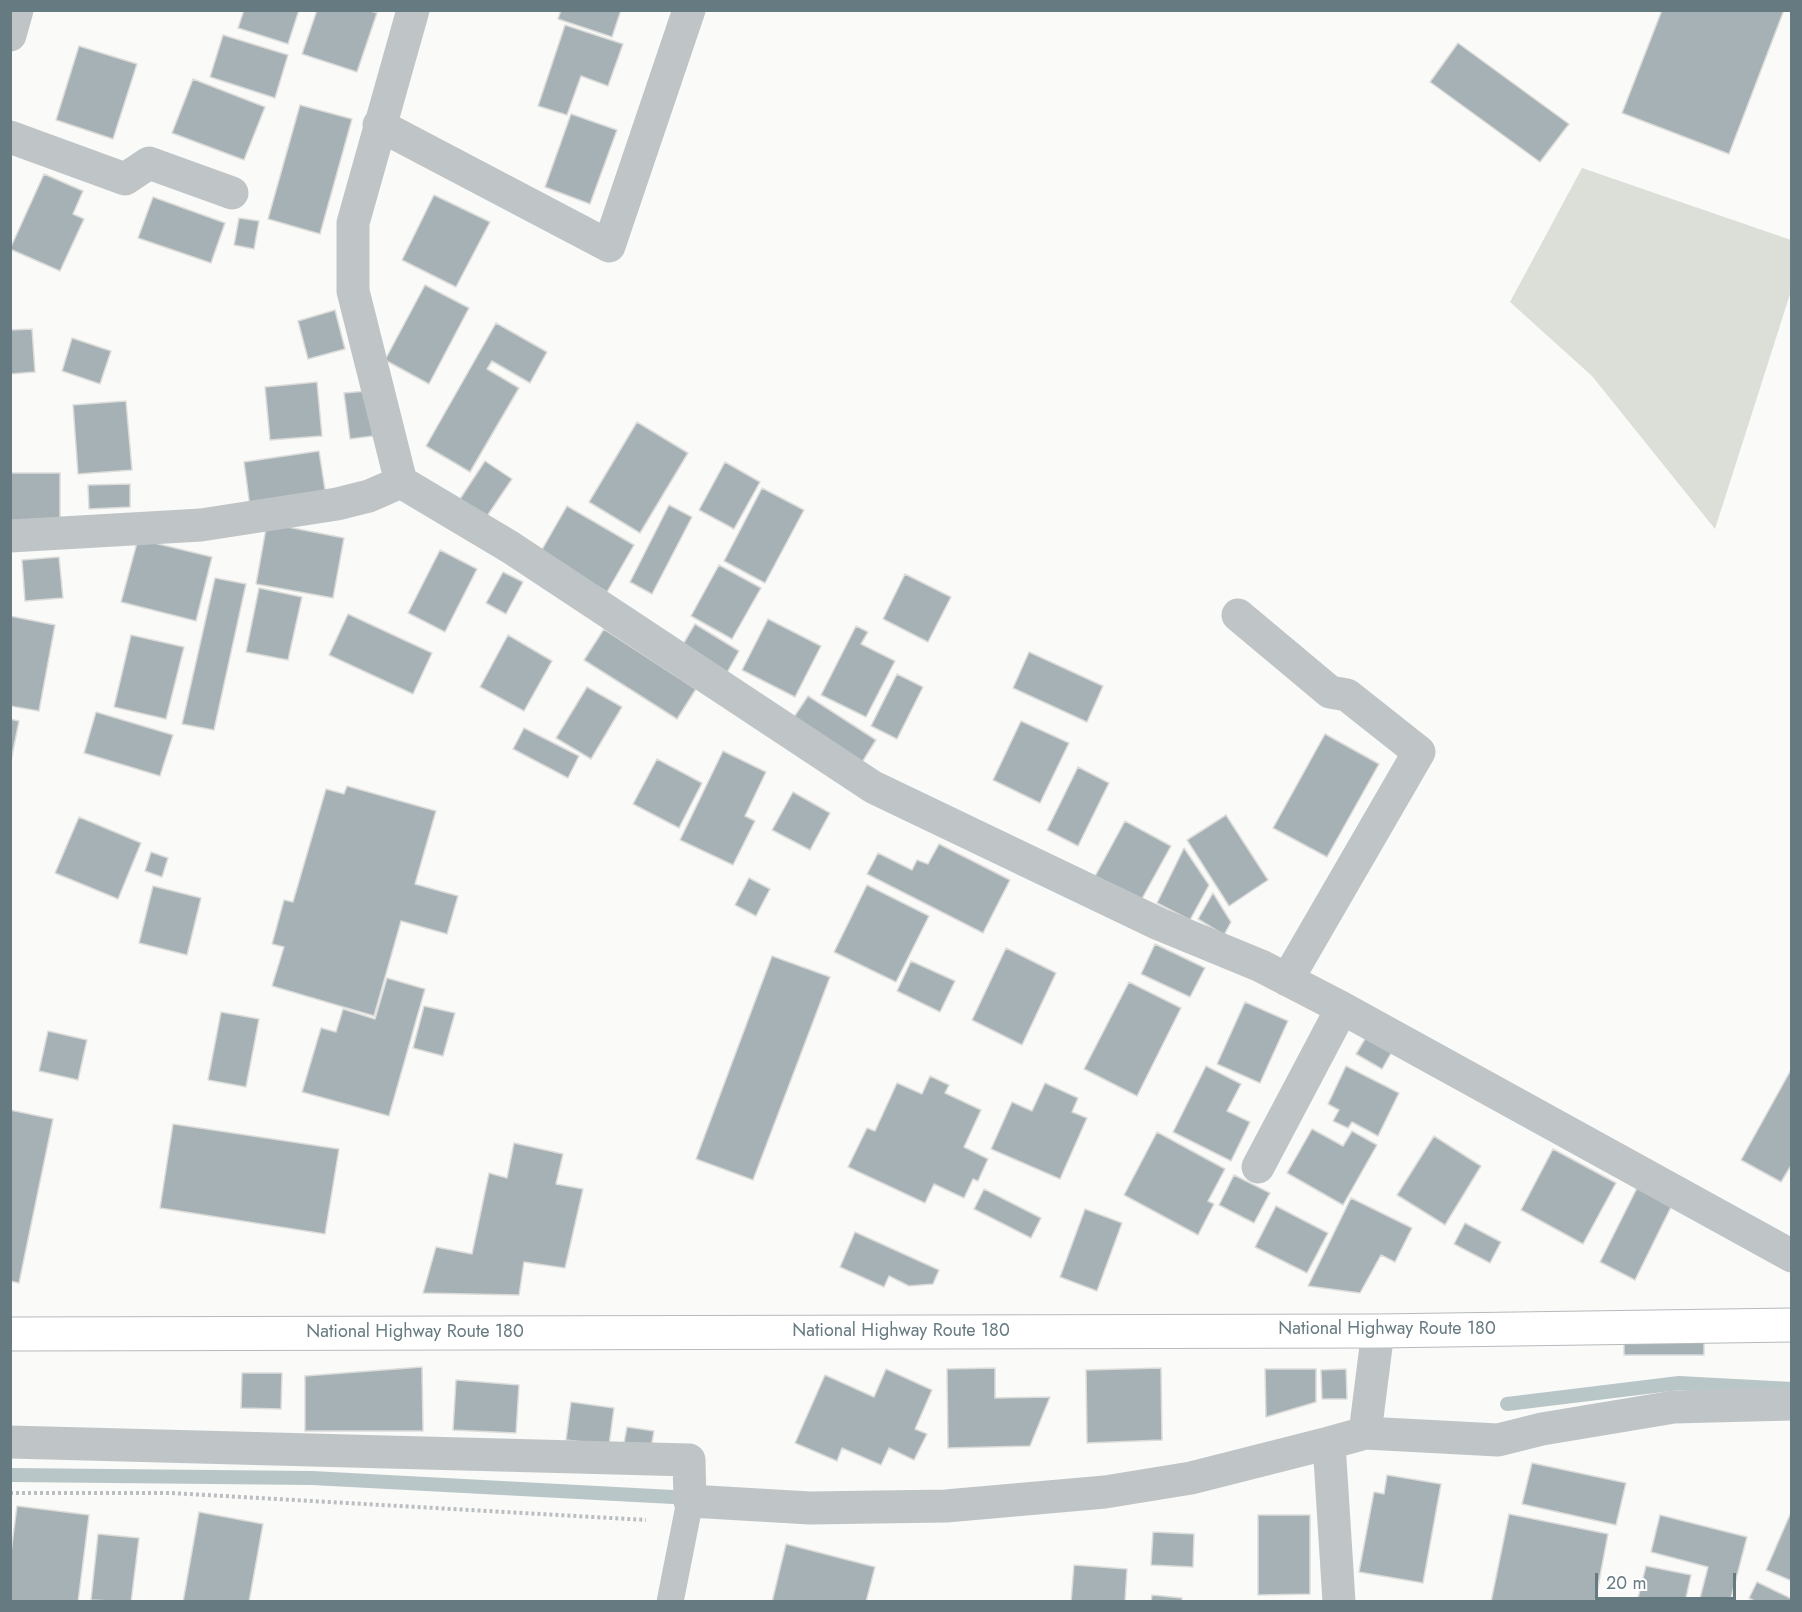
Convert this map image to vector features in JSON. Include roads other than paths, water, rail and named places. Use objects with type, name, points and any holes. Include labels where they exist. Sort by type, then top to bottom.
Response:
[{"type":"highway","name":"National Highway Route 180","points":[[10,1334],[1378,1331],[1791,1325]]},
{"type":"street","points":[[10,35],[17,10]]},
{"type":"street","points":[[413,10],[353,223],[353,291],[400,482],[510,547],[873,787],[1159,924],[1261,966],[1342,1008],[1791,1256]]},
{"type":"street","points":[[379,125],[609,246],[689,10]]},
{"type":"street","points":[[10,137],[125,179],[149,163],[232,193]]},
{"type":"street","points":[[10,536],[201,525],[337,504],[369,496],[400,482]]},
{"type":"street","points":[[1238,615],[1330,692],[1347,695],[1419,752],[1287,980]]},
{"type":"street","points":[[1258,1167],[1342,1008]]},
{"type":"street","points":[[1365,1433],[1378,1331]]},
{"type":"street","points":[[10,1442],[689,1460],[688,1512],[946,1506],[1004,1502],[1105,1492],[1191,1478],[1365,1433],[1498,1440],[1542,1429],[1674,1407],[1791,1404]]},
{"type":"street","points":[[1329,1443],[1339,1602]]},
{"type":"lane","points":[[670,1602],[688,1512]]},
{"type":"waterway","points":[[1507,1404],[1679,1383],[1792,1389]]},
{"type":"waterway","points":[[10,1475],[312,1478],[673,1497]]}]
